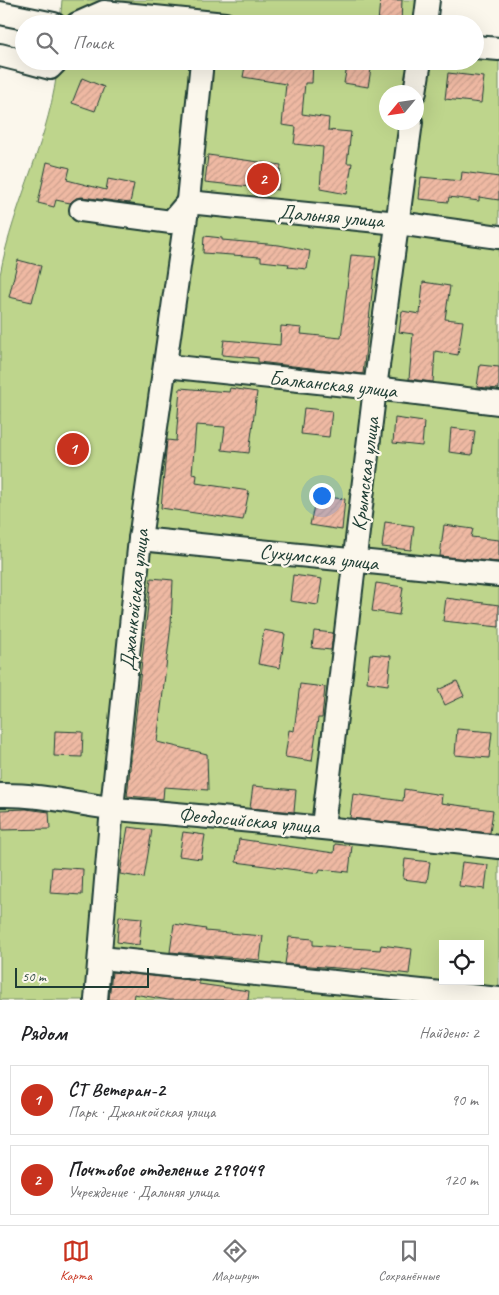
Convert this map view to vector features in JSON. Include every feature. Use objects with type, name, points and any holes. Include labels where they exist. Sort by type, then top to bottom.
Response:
[{"type":"street","points":[[426,15],[428,0]]},
{"type":"street","points":[[0,14],[15,17]]},
{"type":"street","points":[[484,48],[499,49]]},
{"type":"street","points":[[0,55],[15,59]]},
{"type":"street","name":"Джанкойская улица","points":[[96,1000],[112,808],[140,539],[188,202],[201,70]]},
{"type":"street","points":[[416,85],[419,70]]},
{"type":"street","name":"Крымская улица","points":[[323,826],[375,388],[410,130]]},
{"type":"street","points":[[81,210],[171,222],[188,202]]},
{"type":"street","name":"Дальняя улица","points":[[188,202],[398,222],[499,237]]},
{"type":"street","name":"Балканская улица","points":[[166,366],[499,403]]},
{"type":"street","name":"Сухумская улица","points":[[140,539],[499,575]]},
{"type":"street","name":"Феодосийская улица","points":[[0,795],[24,794],[112,808],[323,826],[499,848]]},
{"type":"street","points":[[101,958],[499,999]]},
{"type":"green space","points":[[62,0],[428,0],[426,15],[61,15]]},
{"type":"green space","points":[[484,50],[499,52],[499,1000],[92,1000],[123,624],[84,1000],[0,1000],[0,275],[14,221],[48,116],[57,70],[484,70]]},
{"type":"building","points":[[380,0],[402,0],[401,15],[379,15]]},
{"type":"building","points":[[244,70],[313,70],[312,83],[305,83],[302,114],[329,118],[328,130],[351,132],[347,163],[352,163],[347,194],[320,189],[323,147],[294,144],[296,127],[282,125],[286,84],[243,77]]},
{"type":"building","points":[[346,70],[371,70],[368,87],[344,83]]},
{"type":"building","points":[[448,73],[484,77],[481,103],[445,99]]},
{"type":"building","points":[[82,78],[104,87],[95,111],[72,103]]},
{"type":"building","points":[[208,155],[281,165],[278,190],[205,182]]},
{"type":"building","points":[[47,162],[70,168],[67,180],[106,190],[108,179],[134,184],[130,203],[82,197],[76,198],[70,203],[56,200],[54,207],[38,203]]},
{"type":"building","points":[[462,172],[499,177],[499,200],[479,197],[479,201],[449,197],[448,202],[419,199],[421,177],[461,181]]},
{"type":"building","points":[[204,236],[222,238],[222,240],[279,245],[310,251],[307,269],[288,267],[289,264],[261,261],[261,257],[203,253]]},
{"type":"building","points":[[351,255],[376,257],[363,374],[258,362],[258,358],[222,355],[224,340],[280,345],[281,326],[302,328],[301,334],[341,338]]},
{"type":"building","points":[[18,260],[41,266],[32,302],[9,297]]},
{"type":"building","points":[[423,282],[450,286],[445,319],[463,321],[458,355],[435,351],[433,382],[409,379],[413,334],[399,332],[402,311],[420,314]]},
{"type":"building","points":[[480,365],[499,367],[499,389],[477,387]]},
{"type":"building","points":[[180,388],[229,392],[230,388],[257,392],[249,453],[222,450],[225,427],[196,425],[192,474],[197,475],[196,483],[249,491],[243,520],[161,508],[167,440],[176,441]]},
{"type":"building","points":[[304,408],[332,411],[329,437],[301,434]]},
{"type":"building","points":[[395,418],[424,422],[422,446],[393,443]]},
{"type":"building","points":[[451,428],[475,431],[472,455],[449,452]]},
{"type":"building","points":[[316,496],[345,499],[342,530],[310,525]]},
{"type":"building","points":[[385,522],[414,526],[411,550],[382,547]]},
{"type":"building","points":[[444,525],[473,529],[471,537],[499,540],[499,562],[440,556]]},
{"type":"building","points":[[293,575],[322,579],[318,605],[290,601]]},
{"type":"building","points":[[151,578],[173,580],[171,625],[157,742],[207,754],[208,790],[164,787],[163,799],[127,796]]},
{"type":"building","points":[[376,583],[403,587],[399,615],[372,611]]},
{"type":"building","points":[[446,598],[499,605],[499,627],[443,621]]},
{"type":"building","points":[[264,630],[285,634],[280,668],[258,664]]},
{"type":"building","points":[[314,631],[333,633],[331,650],[312,648]]},
{"type":"building","points":[[370,654],[391,656],[388,685],[367,682]]},
{"type":"building","points":[[457,681],[464,696],[445,705],[438,690]]},
{"type":"building","points":[[300,684],[325,687],[322,718],[318,718],[312,761],[285,757],[289,730],[294,731]]},
{"type":"building","points":[[457,729],[492,732],[489,758],[455,755]]},
{"type":"building","points":[[55,731],[83,732],[82,757],[54,756]]},
{"type":"building","points":[[253,786],[296,790],[294,812],[250,808]]},
{"type":"building","points":[[404,789],[442,795],[441,803],[493,810],[490,833],[350,818],[353,794],[403,801]]},
{"type":"building","points":[[26,809],[49,812],[50,829],[2,830],[1,810]]},
{"type":"building","points":[[128,827],[152,830],[144,878],[120,874]]},
{"type":"building","points":[[183,832],[205,835],[201,859],[179,856]]},
{"type":"building","points":[[239,839],[334,853],[335,844],[352,846],[349,872],[320,869],[319,873],[236,862]]},
{"type":"building","points":[[405,859],[430,862],[427,882],[403,879]]},
{"type":"building","points":[[462,862],[488,865],[485,889],[459,886]]},
{"type":"building","points":[[52,867],[83,869],[82,895],[50,893]]},
{"type":"building","points":[[119,916],[142,918],[139,945],[117,942]]},
{"type":"building","points":[[174,924],[206,929],[205,931],[263,936],[260,960],[170,952]]},
{"type":"building","points":[[289,937],[313,939],[313,945],[380,950],[381,945],[412,949],[409,974],[362,968],[362,970],[285,964]]},
{"type":"building","points":[[112,972],[199,981],[199,984],[249,991],[248,1000],[168,1000],[134,994],[133,1000],[109,1000]]},
{"type":"place","name":"Почтовое отделение 299049","points":[[263,179]]},
{"type":"place","name":"СТ Ветеран-2","points":[[73,449]]}]
